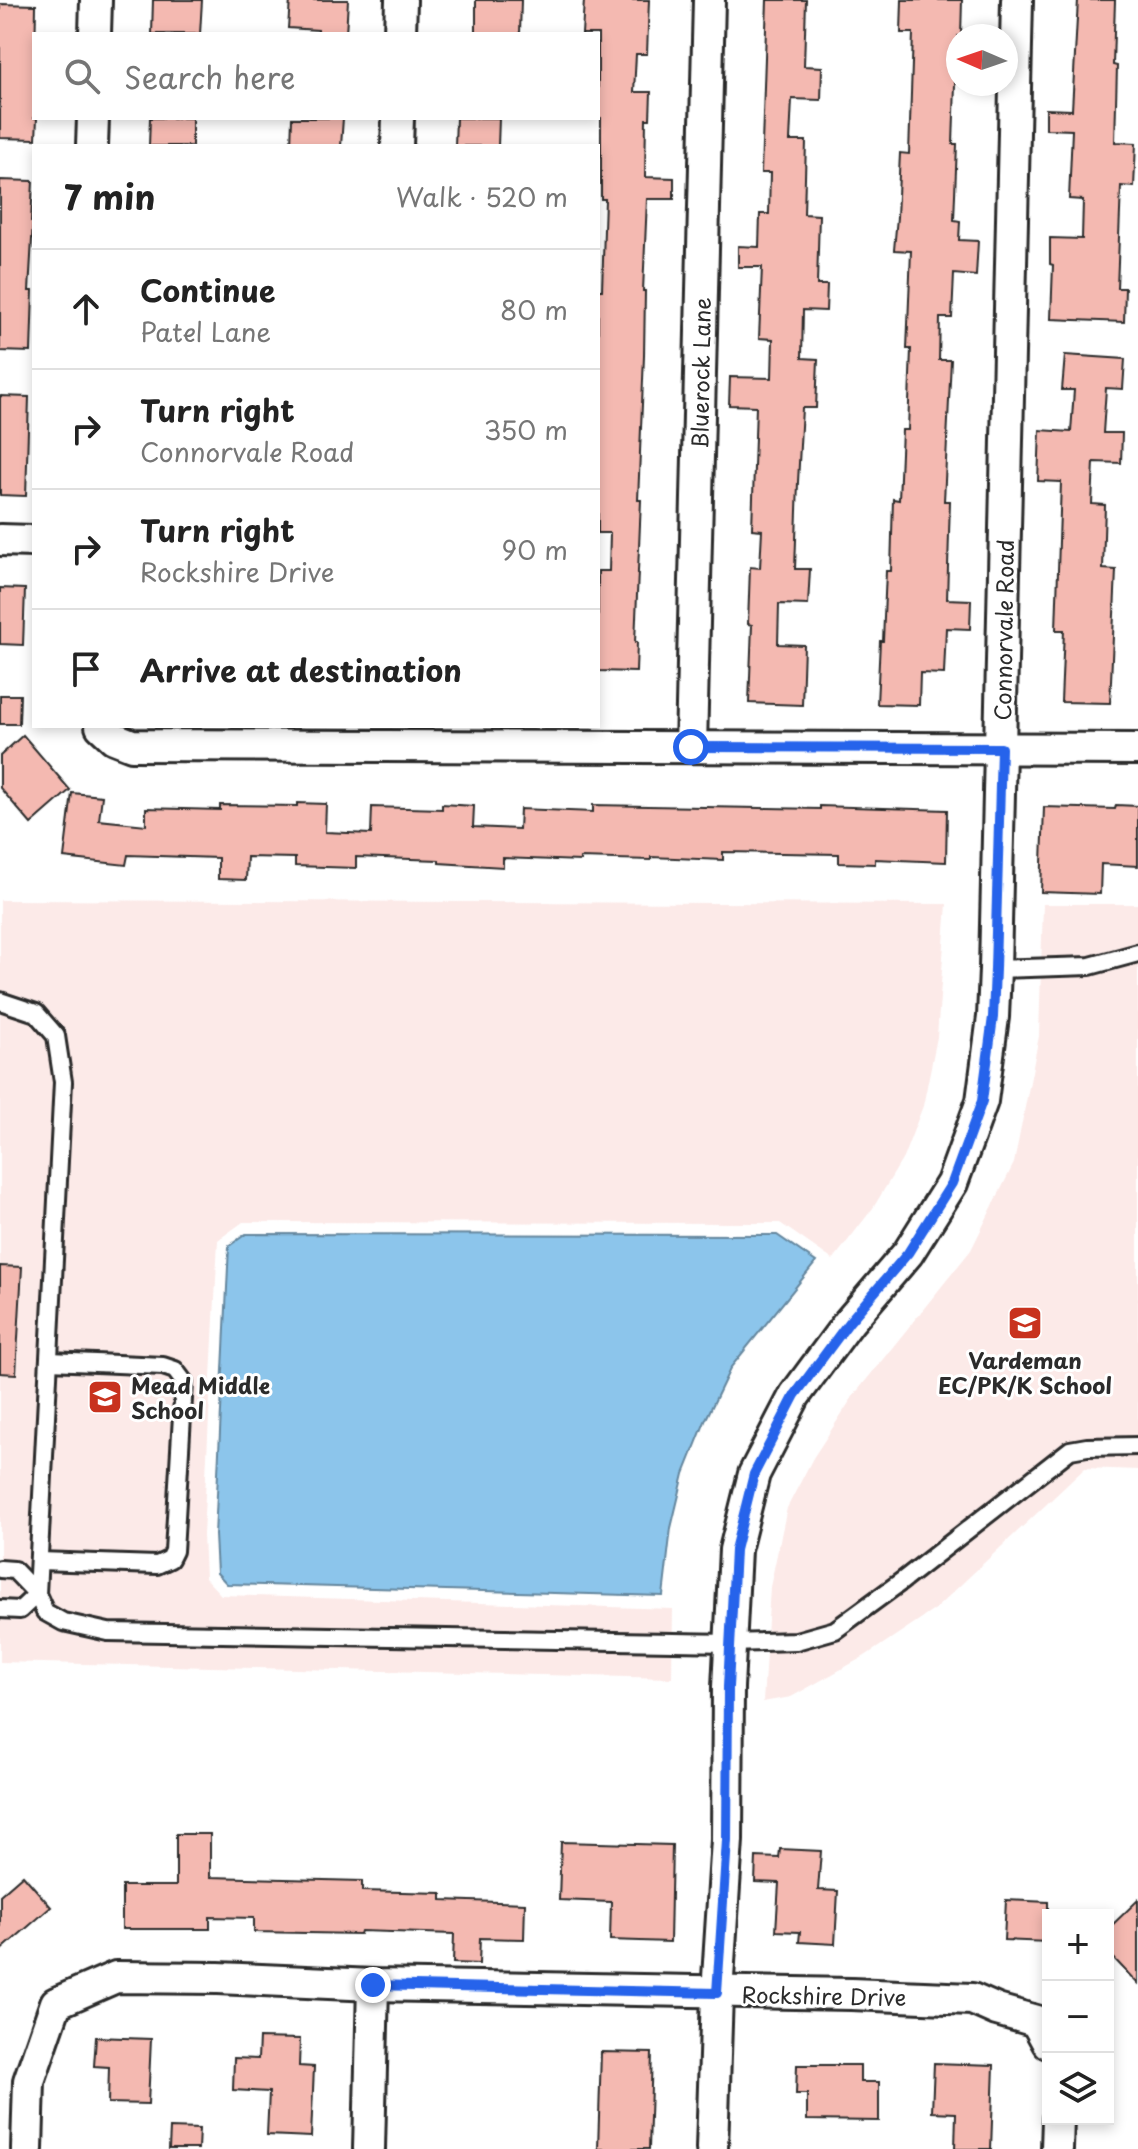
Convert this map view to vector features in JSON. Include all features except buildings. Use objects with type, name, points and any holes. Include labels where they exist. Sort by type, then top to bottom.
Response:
[{"type":"street","points":[[95,32],[96,0]]},
{"type":"street","points":[[400,32],[401,0]]},
{"type":"street","name":"Bluerock Lane","points":[[691,747],[709,0]]},
{"type":"street","name":"Connorvale Road","points":[[712,2149],[717,1993],[727,1840],[728,1687],[735,1550],[754,1474],[795,1395],[849,1322],[908,1253],[952,1183],[982,1101],[993,1017],[995,969],[1017,0]]},
{"type":"street","points":[[92,144],[93,120]]},
{"type":"street","points":[[397,144],[398,120]]},
{"type":"street","points":[[0,540],[32,541]]},
{"type":"street","points":[[103,728],[114,738],[132,745],[382,736],[691,747],[1138,749]]},
{"type":"street","name":"Rockshire Drive","points":[[27,2149],[29,2081],[56,2003],[116,1977],[972,1999],[1036,2021],[1042,2032]]},
{"type":"street","points":[[369,2149],[373,1985]]},
{"type":"street","points":[[1057,2149],[1058,2125]]},
{"type":"lane","points":[[995,969],[1090,966],[1138,953]]},
{"type":"lane","points":[[0,1001],[36,1013],[56,1036],[63,1082],[37,1594],[20,1610],[0,1609]]},
{"type":"lane","points":[[39,1561],[157,1565],[170,1559],[174,1551],[184,1382],[175,1370],[163,1366],[50,1361]]},
{"type":"lane","points":[[0,1569],[14,1570],[37,1594],[45,1612],[63,1622],[108,1632],[731,1643],[796,1641],[835,1630],[1070,1450],[1138,1446]]},
{"type":"shaded area","name":"Mead Middle School","points":[[0,900],[947,904],[937,1037],[923,1106],[903,1158],[873,1208],[833,1260],[780,1223],[243,1222],[218,1240],[203,1535],[205,1578],[221,1595],[673,1609],[672,1678],[0,1662]]},
{"type":"shaded area","name":"Vardeman EC/PK/K School","points":[[1043,904],[1138,904],[1138,1470],[1085,1468],[934,1610],[865,1656],[791,1697],[763,1702],[770,1587],[787,1508],[813,1458],[854,1395],[971,1250],[1014,1163],[1039,1036]]},
{"type":"water","points":[[246,1234],[777,1235],[816,1262],[731,1367],[706,1419],[684,1474],[671,1528],[663,1596],[227,1584],[217,1573],[215,1535],[229,1246]]},
{"type":"place","name":"Vardeman EC/PK/K School","points":[[1025,1323]]},
{"type":"place","name":"Mead Middle School","points":[[105,1397]]},
{"type":"route","points":[[373,1985],[717,1993],[727,1840],[728,1687],[735,1550],[754,1474],[795,1395],[849,1322],[908,1253],[952,1183],[982,1101],[993,1017],[1001,748],[691,747]]}]
